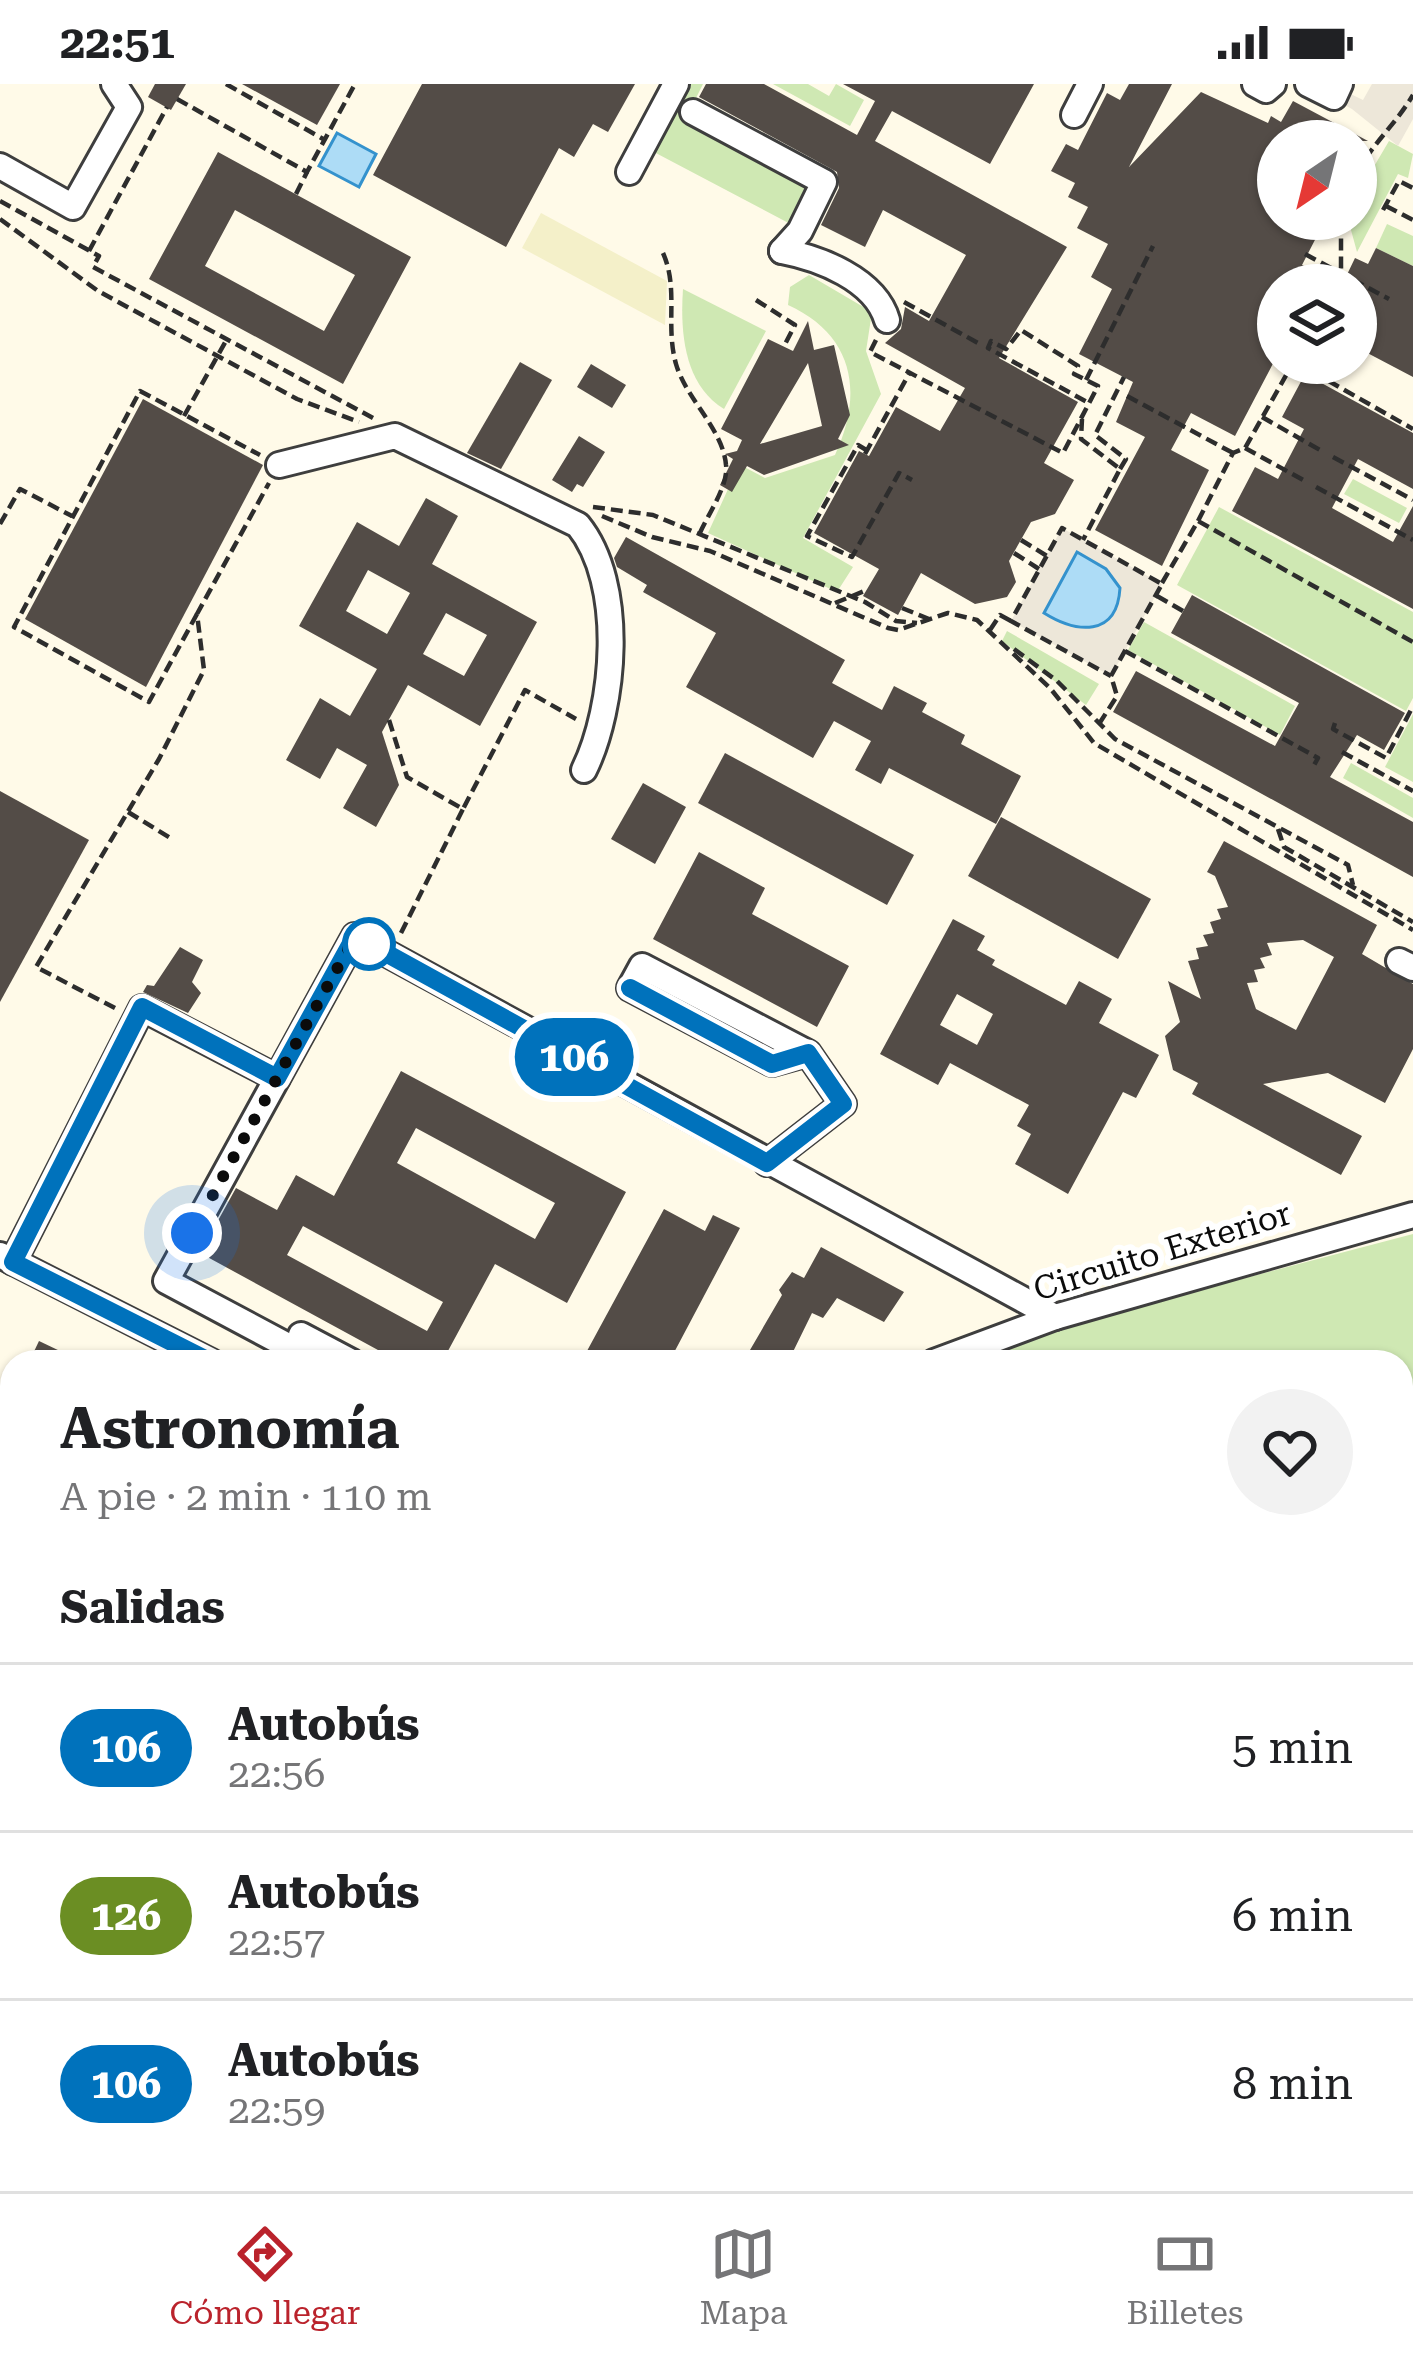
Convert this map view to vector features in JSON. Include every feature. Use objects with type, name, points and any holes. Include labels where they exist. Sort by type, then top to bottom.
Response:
[{"type":"street","points":[[0,166],[73,207],[129,107],[114,84]]},
{"type":"street","points":[[629,172],[676,84]]},
{"type":"street","points":[[1074,115],[1090,84]]},
{"type":"street","points":[[1255,84],[1266,90],[1274,84]]},
{"type":"street","points":[[1309,84],[1334,97],[1340,84]]},
{"type":"street","points":[[693,112],[824,182],[800,231],[782,251],[844,273],[885,315]]},
{"type":"street","points":[[279,465],[394,436],[500,490],[569,509],[586,535],[611,621],[602,733],[584,770]]},
{"type":"street","points":[[296,1350],[166,1281],[355,936],[1054,1317]]},
{"type":"street","points":[[767,1163],[843,1104],[808,1053],[642,965],[630,988],[772,1064],[808,1053]]},
{"type":"street","points":[[187,1350],[7,1259],[142,1007],[277,1078]]},
{"type":"street","name":"Circuito Exterior","points":[[966,1350],[1054,1317],[1413,1215]]},
{"type":"street","points":[[180,1288],[193,1279],[329,1350]]},
{"type":"path","points":[[226,84],[325,140]]},
{"type":"path","points":[[296,194],[355,84]]},
{"type":"path","points":[[1377,136],[1396,123],[1413,95]]},
{"type":"path","points":[[177,99],[307,172]]},
{"type":"path","points":[[89,250],[166,107]]},
{"type":"path","points":[[1413,174],[1410,187],[1399,181],[1384,208],[1413,220]]},
{"type":"path","points":[[0,202],[99,256],[93,267],[355,412],[380,419]]},
{"type":"path","points":[[0,219],[81,281],[297,399],[375,428]]},
{"type":"path","points":[[1086,380],[1154,246]]},
{"type":"path","points":[[663,253],[674,277],[669,329],[677,366],[722,448],[728,470],[699,535]]},
{"type":"path","points":[[1305,254],[1324,264]]},
{"type":"path","points":[[1377,292],[1389,299]]},
{"type":"path","points":[[1078,353],[1074,374],[1098,386],[1063,454],[870,352],[885,315],[898,299],[1089,403]]},
{"type":"path","points":[[756,300],[794,326],[784,346]]},
{"type":"path","points":[[983,346],[991,341],[1006,349],[1015,332],[1025,331],[1074,364]]},
{"type":"path","points":[[184,416],[227,339]]},
{"type":"path","points":[[910,372],[867,453],[858,445],[807,536],[852,557],[899,472],[912,480]]},
{"type":"path","points":[[1083,540],[1126,459],[1095,435],[1124,377]]},
{"type":"path","points":[[1112,676],[1233,453],[1245,448],[1282,384]]},
{"type":"path","points":[[1333,384],[1413,429]]},
{"type":"path","points":[[140,392],[184,416],[279,465],[149,702],[14,627],[140,392]]},
{"type":"path","points":[[1127,396],[1233,453]]},
{"type":"path","points":[[1082,417],[1081,439],[1120,469]]},
{"type":"path","points":[[1262,417],[1320,450]]},
{"type":"path","points":[[1245,448],[1305,481]]},
{"type":"path","points":[[1333,457],[1413,500]]},
{"type":"path","points":[[1316,487],[1413,540]]},
{"type":"path","points":[[0,524],[20,489],[72,515]]},
{"type":"path","points":[[569,509],[638,511],[896,621],[917,623]]},
{"type":"path","points":[[569,509],[710,551],[888,628],[963,615],[1047,672],[1115,739],[1348,865],[1353,885]]},
{"type":"path","points":[[1185,523],[1413,642]]},
{"type":"path","points":[[1011,621],[1062,528],[1162,584]]},
{"type":"path","points":[[1021,540],[1047,556]]},
{"type":"path","points":[[1014,553],[1040,569]]},
{"type":"path","points":[[833,604],[867,590]]},
{"type":"path","points":[[1156,595],[1183,611]]},
{"type":"path","points":[[902,608],[928,619]]},
{"type":"path","points":[[136,1019],[36,967],[205,670],[197,614]]},
{"type":"path","points":[[989,631],[1000,615],[1112,676],[1119,697],[1099,724]]},
{"type":"path","points":[[999,639],[1050,688],[1094,743],[1259,836],[1285,859],[1413,926]]},
{"type":"path","points":[[1125,651],[1318,758],[1312,767]]},
{"type":"path","points":[[390,956],[525,690],[602,733]]},
{"type":"path","points":[[1335,723],[1333,729],[1386,758],[1413,706]]},
{"type":"path","points":[[389,720],[407,777],[463,809]]},
{"type":"path","points":[[1342,752],[1413,791]]},
{"type":"path","points":[[128,812],[172,839]]},
{"type":"path","points":[[1276,826],[1284,847],[1353,885],[1413,926]]},
{"type":"shaded area","points":[[1330,84],[1363,100],[1372,84],[1413,84],[1413,119],[1398,146],[1377,129],[1377,120],[1366,120],[1311,87]]},
{"type":"shaded area","points":[[541,213],[667,281],[665,325],[522,248]]},
{"type":"shaded area","points":[[1062,528],[1162,584],[1111,676],[1011,621]]},
{"type":"green space","points":[[687,84],[703,84],[688,114],[820,184],[798,228],[652,151]]},
{"type":"green space","points":[[773,84],[808,84],[829,96],[836,84],[864,100],[850,126]]},
{"type":"green space","points":[[1389,141],[1413,154],[1408,178],[1398,174],[1377,214],[1377,161]]},
{"type":"green space","points":[[1387,224],[1413,236],[1413,266],[1376,248]]},
{"type":"green space","points":[[809,275],[872,312],[866,351],[881,394],[803,538],[853,567],[837,592],[708,533],[734,476],[733,461],[765,478],[835,455],[849,410],[847,368],[827,332],[788,305],[790,287]]},
{"type":"green space","points":[[683,289],[766,331],[724,409],[700,386],[687,356]]},
{"type":"green space","points":[[1353,479],[1407,508],[1399,523],[1344,494]]},
{"type":"green space","points":[[1219,507],[1413,612],[1413,698],[1406,711],[1177,585]]},
{"type":"green space","points":[[1144,622],[1295,706],[1280,735],[1128,650]]},
{"type":"green space","points":[[1007,631],[1099,684],[1086,705],[1002,641]]},
{"type":"green space","points":[[1413,714],[1413,782],[1385,767]]},
{"type":"green space","points":[[1351,763],[1413,798],[1413,818],[1343,778]]},
{"type":"green space","points":[[1413,1234],[1413,1350],[1006,1350],[1088,1319]]},
{"type":"water","points":[[337,133],[376,154],[359,187],[319,166]]},
{"type":"water","points":[[1077,552],[1106,569],[1120,588],[1111,616],[1093,627],[1069,625],[1044,613]]},
{"type":"building","points":[[155,84],[186,84],[171,110],[148,97]]},
{"type":"building","points":[[242,84],[340,84],[317,125]]},
{"type":"building","points":[[422,84],[635,84],[608,132],[593,124],[574,157],[559,148],[506,247],[373,175]]},
{"type":"building","points":[[706,84],[764,84],[857,135],[875,101],[843,84],[1034,84],[990,164],[892,111],[875,141],[1067,247],[999,358],[1078,402],[1044,463],[1074,480],[1055,514],[1031,522],[1009,561],[1016,582],[1007,597],[975,604],[921,573],[898,615],[863,596],[879,569],[814,533],[859,451],[869,456],[896,407],[940,431],[965,388],[885,343],[901,329],[905,307],[929,321],[966,255],[883,210],[865,247],[821,225],[839,188],[837,172],[699,97]]},
{"type":"building","points":[[1129,84],[1172,84],[1129,167],[1201,92],[1262,120],[1257,120],[1257,240],[1315,240],[1303,264],[1257,264],[1257,384],[1262,384],[1235,436],[1191,413],[1171,450],[1209,470],[1162,566],[1095,530],[1145,437],[1116,422],[1133,382],[1079,354],[1112,289],[1091,277],[1108,244],[1077,228],[1088,207],[1068,197],[1075,183],[1051,171],[1066,144],[1078,150],[1107,93],[1120,100]]},
{"type":"building","points":[[1293,101],[1329,120],[1282,120]]},
{"type":"building","points":[[218,152],[411,257],[343,384],[149,279]],"holes":[[[235,210],[355,275],[324,331],[205,266]]]},
{"type":"building","points":[[1376,248],[1413,266],[1413,377],[1377,358],[1377,264],[1368,264]]},
{"type":"building","points":[[808,321],[814,350],[834,345],[850,415],[838,439],[849,445],[764,475],[747,466],[732,492],[720,485],[733,459],[725,454],[737,451],[742,440],[721,429],[768,339],[793,351]],"holes":[[[808,363],[822,426],[760,444]]]},
{"type":"building","points":[[520,362],[552,380],[501,469],[467,453]]},
{"type":"building","points":[[591,364],[626,385],[612,408],[577,387]]},
{"type":"building","points":[[1300,384],[1323,384],[1413,433],[1413,489],[1358,459],[1332,508],[1393,542],[1413,506],[1413,609],[1232,511],[1255,467],[1278,479],[1304,429],[1282,417]]},
{"type":"building","points":[[143,399],[263,465],[146,687],[25,619]]},
{"type":"building","points":[[579,436],[605,452],[583,487],[577,484],[572,492],[552,480]]},
{"type":"building","points":[[426,498],[458,516],[432,564],[537,622],[480,726],[408,685],[382,732],[399,785],[376,827],[343,808],[367,765],[337,748],[320,779],[286,760],[320,698],[350,716],[377,669],[299,626],[357,522],[399,546]],"holes":[[[368,570],[410,593],[387,634],[346,611]],[[446,613],[487,635],[464,676],[423,654]]]},
{"type":"building","points":[[626,537],[845,660],[832,683],[882,710],[894,686],[927,703],[922,712],[965,735],[961,744],[1021,776],[996,824],[889,768],[881,784],[855,770],[871,741],[834,721],[813,758],[686,687],[716,633],[643,592],[647,585],[617,567],[614,558]]},
{"type":"building","points":[[1192,595],[1405,713],[1384,750],[1357,735],[1330,777],[1413,822],[1413,877],[1113,712],[1136,671],[1275,746],[1299,703],[1171,633]]},
{"type":"building","points":[[725,753],[914,855],[887,905],[698,803]]},
{"type":"building","points":[[643,783],[686,807],[655,864],[611,839]]},
{"type":"building","points":[[0,791],[89,840],[0,1002]]},
{"type":"building","points":[[1001,817],[1151,899],[1118,959],[968,876]]},
{"type":"building","points":[[1224,841],[1377,925],[1362,954],[1413,984],[1413,1049],[1385,1103],[1328,1073],[1263,1084],[1362,1136],[1341,1175],[1192,1094],[1198,1083],[1173,1070],[1165,1036],[1180,1022],[1168,981],[1201,999],[1188,961],[1199,959],[1196,948],[1208,946],[1203,935],[1214,933],[1210,922],[1221,919],[1217,909],[1228,907],[1215,876],[1207,872]],"holes":[[[1303,940],[1334,957],[1296,1030],[1256,1009],[1247,983],[1258,982],[1254,970],[1265,968],[1260,958],[1272,955],[1267,943]]]},
{"type":"building","points":[[699,852],[765,888],[752,914],[849,966],[817,1027],[653,939]]},
{"type":"building","points":[[953,919],[985,936],[977,950],[995,960],[992,965],[1066,1005],[1079,981],[1112,999],[1099,1023],[1159,1055],[1136,1098],[1123,1092],[1068,1194],[1015,1164],[1031,1134],[1017,1126],[1029,1105],[950,1063],[938,1085],[880,1054]],"holes":[[[957,994],[993,1014],[977,1045],[940,1025]]]},
{"type":"building","points":[[180,947],[203,960],[192,982],[201,993],[188,1013],[143,992],[147,985],[154,986]]},
{"type":"building","points":[[401,1071],[626,1192],[567,1303],[495,1264],[448,1350],[378,1350],[200,1253],[236,1188],[277,1210],[296,1175],[334,1196]],"holes":[[[416,1128],[555,1203],[535,1239],[397,1163]],[[303,1226],[443,1302],[427,1331],[287,1255]]]},
{"type":"building","points":[[664,1209],[705,1231],[713,1215],[740,1228],[675,1350],[588,1350]]},
{"type":"building","points":[[821,1247],[904,1292],[884,1322],[837,1298],[823,1318],[812,1313],[794,1350],[750,1350],[792,1272],[804,1278]]},
{"type":"building","points":[[39,1341],[58,1350],[35,1350]]},
{"type":"bus line","name":"106","points":[[187,1350],[13,1262],[142,1007],[277,1078],[355,936],[767,1163],[843,1104],[808,1053],[772,1064],[630,988]]},
{"type":"route","points":[[192,1233],[355,936],[369,944]]}]
